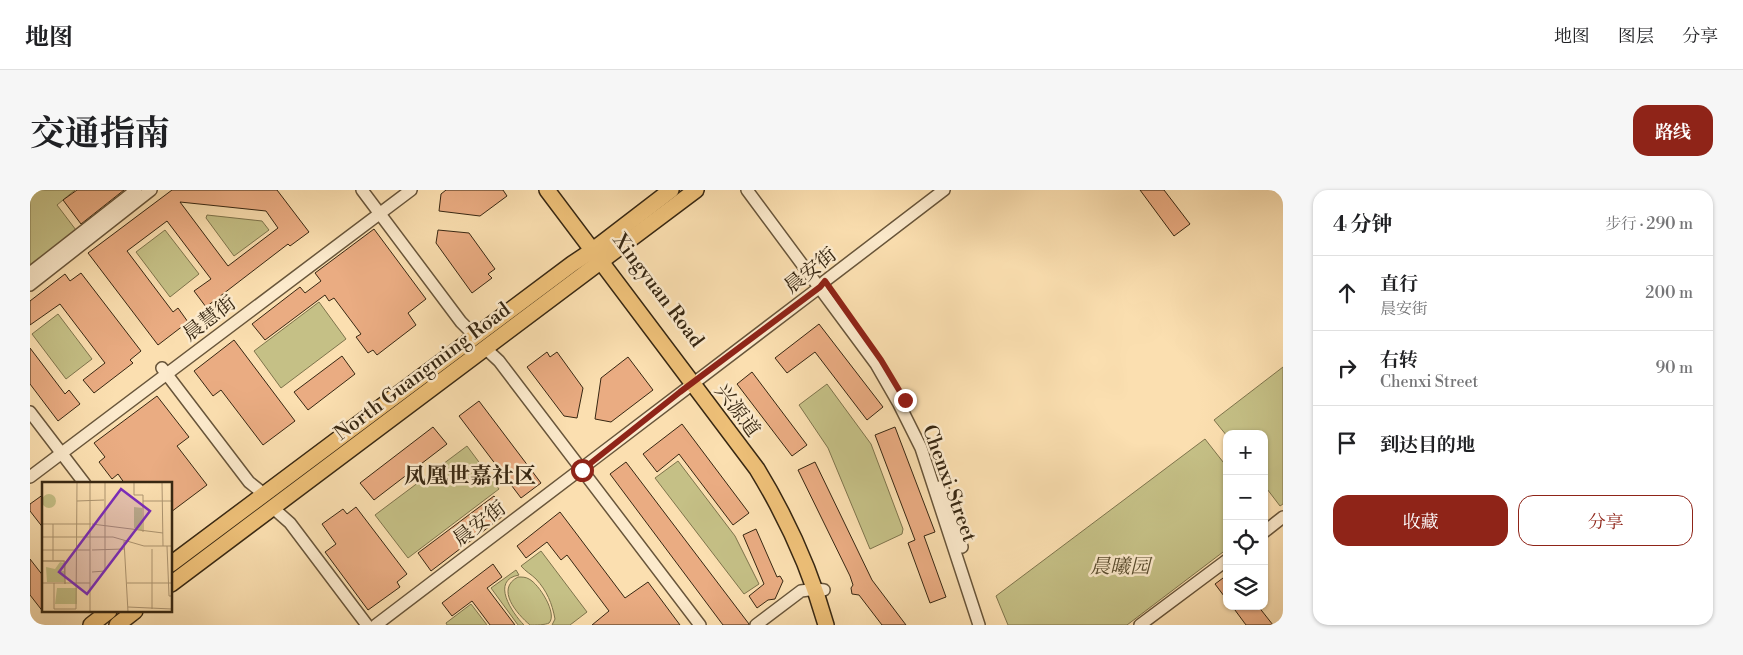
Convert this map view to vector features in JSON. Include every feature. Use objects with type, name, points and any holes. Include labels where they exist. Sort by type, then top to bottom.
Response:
[{"type":"main road","points":[[547,190],[601,253]]},
{"type":"main road","name":"Xingyuan Road","points":[[559,190],[601,253],[696,383],[760,458],[784,497],[804,536],[820,590],[834,625]]},
{"type":"main road","name":"North Guangming Road","points":[[172,583],[485,348],[601,253],[671,190]]},
{"type":"main road","name":"North Guangming Road","points":[[172,563],[572,264],[601,253],[696,190]]},
{"type":"main road","points":[[264,494],[273,508]]},
{"type":"main road","points":[[820,590],[826,625]]},
{"type":"main road","points":[[91,625],[108,612]]},
{"type":"main road","points":[[117,625],[134,612]]},
{"type":"street","points":[[30,273],[136,190]]},
{"type":"street","points":[[30,284],[151,190]]},
{"type":"street","points":[[362,190],[380,208],[466,318],[474,336]]},
{"type":"street","points":[[371,190],[380,208]]},
{"type":"street","name":"晨慧街","points":[[380,208],[398,190]]},
{"type":"street","name":"晨慧街","points":[[30,468],[56,452],[380,208],[411,190]]},
{"type":"street","name":"Chenxi Street","points":[[748,190],[881,360],[905,400],[926,444],[953,515],[979,622]]},
{"type":"street","name":"Chenxi Street","points":[[756,190],[823,284]]},
{"type":"street","name":"晨安街","points":[[385,625],[944,190]]},
{"type":"street","points":[[485,348],[499,361],[693,625]]},
{"type":"street","points":[[167,369],[255,478],[264,494]]},
{"type":"street","points":[[30,412],[75,482]]},
{"type":"street","points":[[30,424],[83,482]]},
{"type":"street","name":"晨慧街","points":[[30,477],[56,452]]},
{"type":"street","points":[[581,474],[700,625]]},
{"type":"street","name":"晨安街","points":[[376,625],[581,474]]},
{"type":"street","points":[[273,508],[286,528],[361,625]]},
{"type":"street","points":[[273,508],[290,524],[367,625]]},
{"type":"street","points":[[1268,529],[1283,518]]},
{"type":"street","points":[[1140,625],[1223,563]]},
{"type":"street","points":[[756,625],[801,591],[820,590]]},
{"type":"green space","points":[[30,190],[75,190],[57,205],[79,234],[30,271]]},
{"type":"green space","points":[[207,215],[262,221],[269,230],[234,256],[206,218]]},
{"type":"green space","points":[[165,230],[199,274],[170,297],[136,252]]},
{"type":"green space","points":[[319,302],[346,339],[281,388],[254,351]]},
{"type":"green space","points":[[58,314],[92,359],[66,379],[32,334]]},
{"type":"green space","points":[[1283,367],[1283,504],[1280,506],[1268,490],[1268,430],[1223,431],[1214,420]]},
{"type":"green space","points":[[827,384],[871,444],[903,529],[902,534],[870,549],[828,448],[799,405]]},
{"type":"green space","name":"晨曦园","points":[[1205,439],[1223,462],[1223,552],[1127,625],[1008,625],[996,596]]},
{"type":"green space","points":[[467,446],[499,489],[408,558],[375,515]]},
{"type":"green space","points":[[678,461],[735,536],[759,584],[744,594],[655,478]]},
{"type":"green space","points":[[541,551],[587,612],[570,625],[552,625],[555,619],[551,602],[536,579],[521,566]]},
{"type":"green space","points":[[516,570],[519,575],[510,578],[506,583],[506,597],[514,613],[524,625],[518,625],[491,588]]},
{"type":"green space","points":[[518,577],[529,579],[538,587],[549,606],[551,619],[549,623],[530,625],[514,608],[508,595],[508,588],[511,582]]},
{"type":"green space","points":[[471,604],[487,625],[447,625],[446,623]]},
{"type":"building","points":[[77,190],[124,190],[81,224],[63,200]]},
{"type":"building","points":[[172,190],[277,190],[309,232],[290,246],[288,244],[206,307],[194,291],[211,279],[167,221],[127,251],[173,312],[178,308],[188,322],[158,345],[88,253]],"holes":[[[180,202],[266,211],[278,228],[228,266]]]},
{"type":"building","points":[[446,190],[503,190],[507,196],[480,216],[439,211],[441,194]]},
{"type":"building","points":[[1140,190],[1164,190],[1190,224],[1174,236]]},
{"type":"building","points":[[374,229],[426,299],[408,313],[416,325],[377,355],[373,350],[368,353],[356,337],[361,334],[334,298],[329,301],[325,295],[265,340],[252,324],[300,287],[305,293],[321,281],[315,273]]},
{"type":"building","points":[[438,230],[469,233],[495,269],[488,274],[492,278],[472,293],[436,243]]},
{"type":"building","points":[[81,273],[141,351],[130,360],[133,363],[94,393],[83,380],[105,363],[60,304],[30,325],[30,301],[65,274],[70,281]]},
{"type":"building","points":[[819,324],[883,407],[867,420],[815,352],[787,373],[775,358]]},
{"type":"building","points":[[234,340],[295,421],[263,445],[221,390],[213,396],[194,371]]},
{"type":"building","points":[[30,348],[65,394],[69,390],[80,404],[58,421],[30,384]]},
{"type":"building","points":[[547,352],[550,357],[557,352],[583,388],[577,418],[564,416],[527,367]]},
{"type":"building","points":[[342,356],[355,374],[308,410],[294,392]]},
{"type":"building","points":[[628,357],[653,390],[611,422],[595,419],[601,378]]},
{"type":"building","points":[[752,372],[807,445],[792,456],[737,384]]},
{"type":"building","points":[[157,396],[189,437],[177,446],[207,485],[172,511],[172,482],[124,482],[118,474],[112,479],[99,462],[105,457],[94,443]]},
{"type":"building","points":[[479,401],[541,483],[521,498],[459,416]]},
{"type":"building","points":[[682,424],[749,513],[733,525],[679,454],[657,472],[643,454]]},
{"type":"building","points":[[433,427],[447,444],[374,500],[360,483]]},
{"type":"building","points":[[895,427],[935,532],[924,536],[946,597],[930,603],[908,543],[915,540],[875,435]]},
{"type":"building","points":[[626,462],[749,625],[723,625],[610,474]]},
{"type":"building","points":[[815,462],[872,580],[906,625],[882,625],[859,595],[852,594],[851,588],[853,585],[850,576],[798,470]]},
{"type":"building","points":[[42,495],[42,526],[30,511],[30,504]]},
{"type":"building","points":[[494,496],[507,513],[431,571],[418,553]]},
{"type":"building","points":[[356,507],[407,574],[397,582],[400,587],[368,610],[325,552],[336,544],[322,524],[343,509],[347,514]]},
{"type":"building","points":[[560,512],[625,598],[648,582],[680,625],[592,625],[609,611],[567,555],[561,560],[547,542],[526,558],[517,546]]},
{"type":"building","points":[[756,529],[777,577],[780,576],[783,581],[775,599],[768,600],[757,608],[749,596],[764,584],[743,535]]},
{"type":"building","points":[[30,559],[42,574],[42,610],[30,595]]},
{"type":"building","points":[[493,564],[502,577],[487,588],[515,625],[490,625],[472,601],[452,616],[442,603]]},
{"type":"building","points":[[1223,578],[1223,595],[1215,584]]},
{"type":"building","points":[[1235,610],[1261,610],[1273,625],[1246,625]]},
{"type":"district","name":"凤凰世嘉社区","points":[[470,475]]},
{"type":"route","points":[[582,470],[680,392],[820,287],[825,281],[881,360],[905,400]]}]
